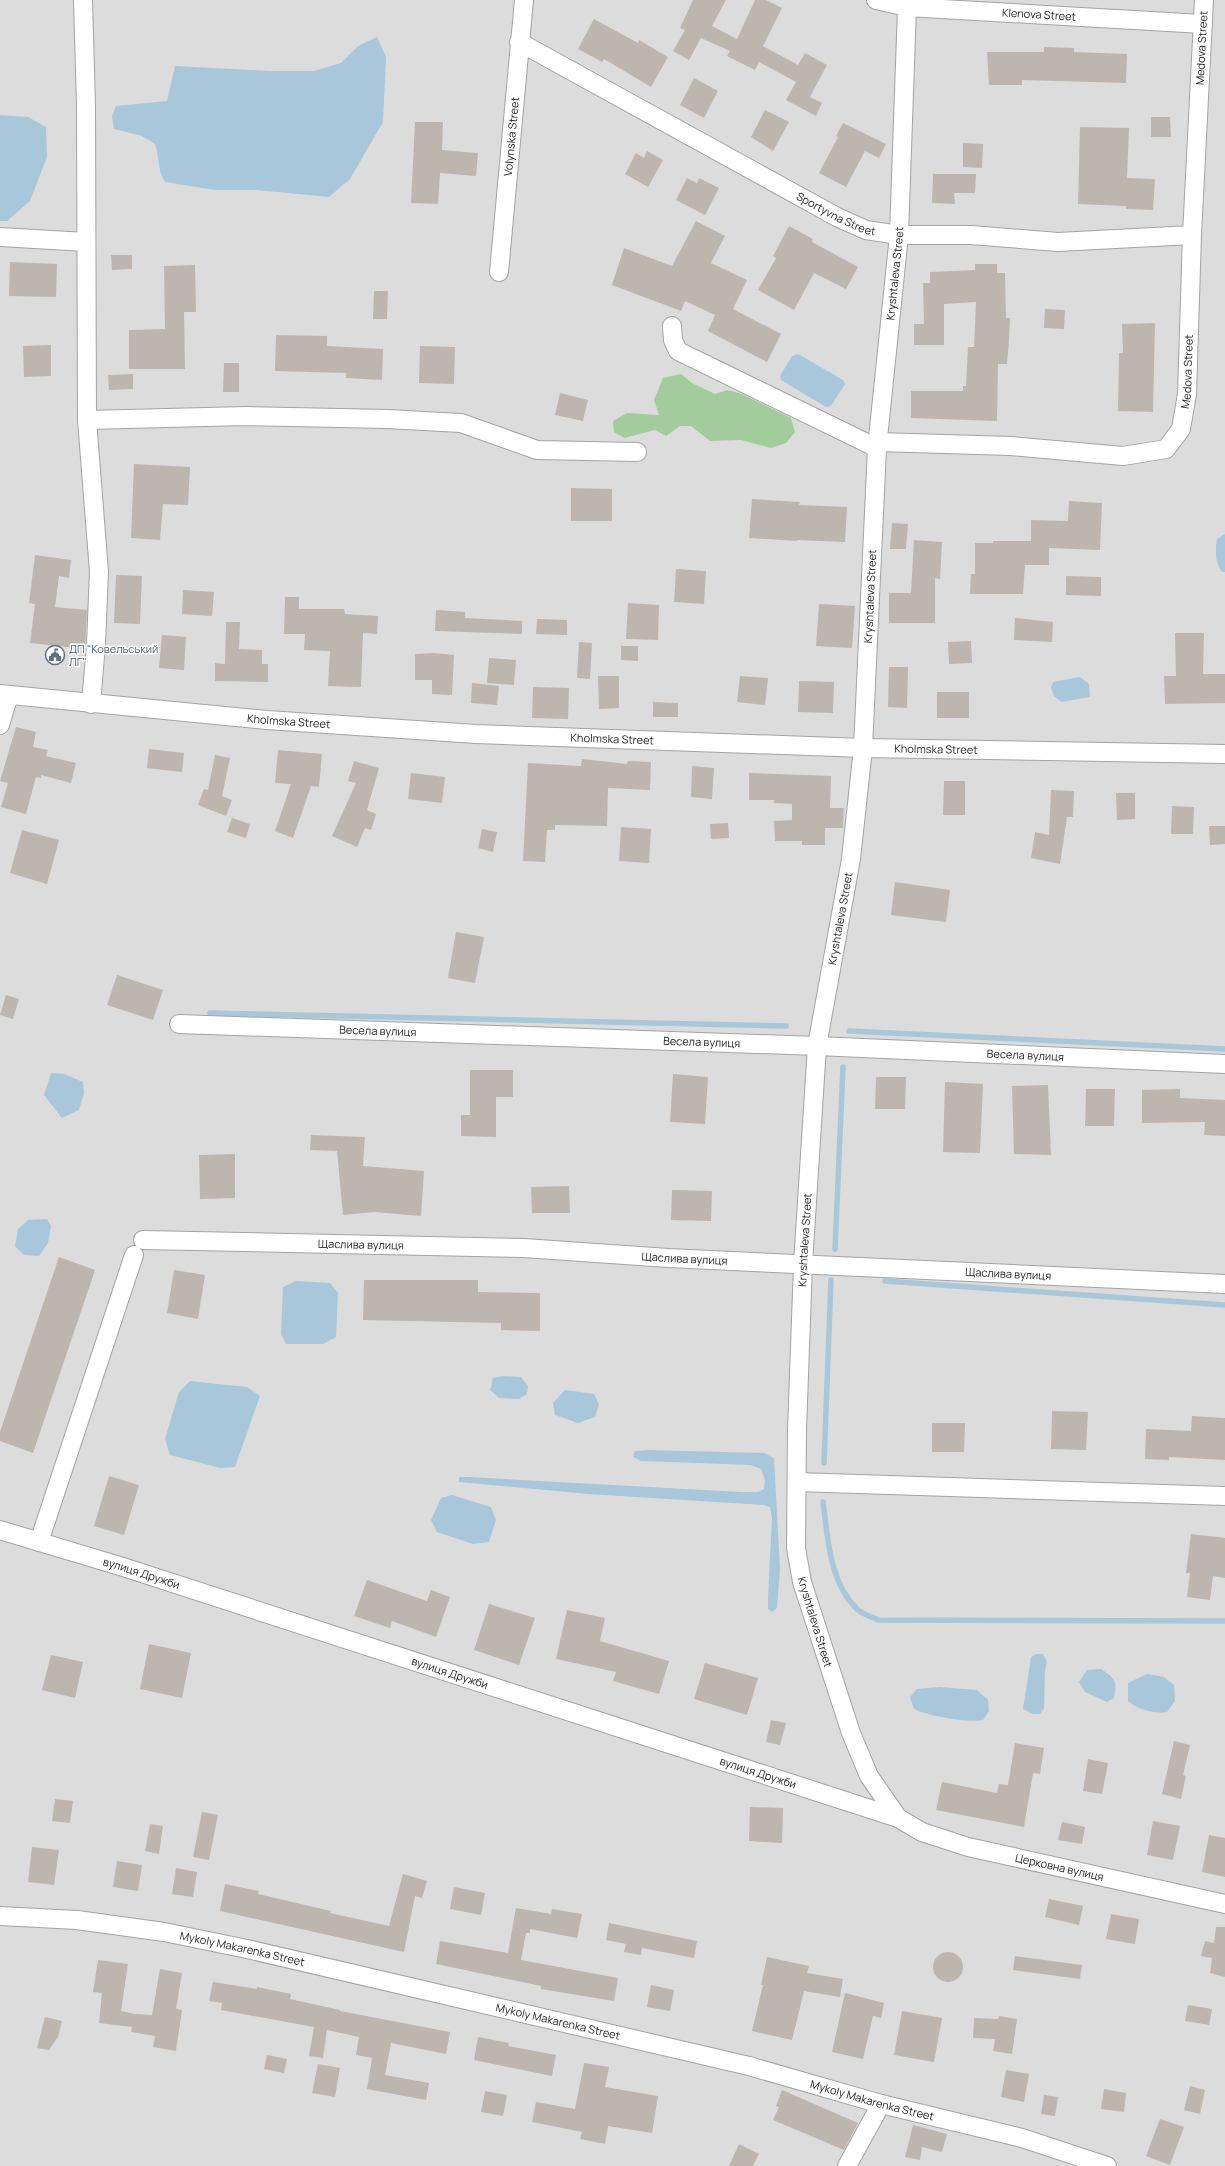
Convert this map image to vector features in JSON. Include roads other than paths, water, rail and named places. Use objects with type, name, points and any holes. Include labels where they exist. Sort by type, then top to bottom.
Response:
[{"type":"street","points":[[84,0],[87,420],[99,572],[96,644],[91,704]]},
{"type":"street","name":"Volynska Street","points":[[500,272],[519,42],[524,0]]},
{"type":"street","name":"Klenova Street","points":[[876,0],[905,4],[1203,24]]},
{"type":"street","name":"Medova Street","points":[[878,445],[1011,446],[1123,456],[1166,448],[1181,429],[1187,394],[1192,235],[1204,0]]},
{"type":"street","name":"Kryshtaleva Street","points":[[898,1818],[869,1776],[851,1733],[802,1582],[796,1548],[803,1264],[817,1046],[850,859],[863,748],[878,445],[899,235],[905,4]]},
{"type":"street","name":"Sportyvna Street","points":[[519,42],[837,217],[866,230],[899,235],[971,235],[1058,242],[1192,235]]},
{"type":"street","points":[[0,237],[86,242]]},
{"type":"street","points":[[672,326],[673,340],[678,351],[725,376],[878,445]]},
{"type":"street","points":[[87,420],[246,416],[447,422],[461,423],[537,450],[637,452]]},
{"type":"street","points":[[0,725],[4,695]]},
{"type":"street","name":"Kholmska Street","points":[[4,695],[267,720],[476,734],[863,748],[1225,754]]},
{"type":"street","name":"Весела вулиця","points":[[179,1024],[817,1046],[1225,1064]]},
{"type":"street","name":"Щаслива вулиця","points":[[39,1542],[139,1248],[524,1248],[668,1258],[1225,1284]]},
{"type":"street","points":[[797,1482],[1225,1496]]},
{"type":"street","name":"вулиця Дружби","points":[[0,1530],[131,1570],[898,1818]]},
{"type":"street","name":"Церковна вулиця","points":[[898,1818],[922,1832],[968,1847],[1225,1904]]},
{"type":"street","name":"Mykoly Makarenka Street","points":[[0,1916],[76,1920],[164,1932],[247,1949],[749,2066],[881,2104],[1022,2138],[1107,2166]]},
{"type":"street","points":[[847,2166],[881,2104]]},
{"type":"water","points":[[377,37],[386,57],[383,122],[350,179],[329,197],[256,190],[215,190],[165,182],[162,177],[155,144],[142,136],[114,129],[112,116],[116,106],[167,101],[175,66],[271,71],[314,71],[341,63],[358,46]]},
{"type":"water","points":[[0,115],[28,117],[46,127],[47,157],[30,201],[7,221],[0,221]]},
{"type":"water","points":[[798,354],[843,380],[845,384],[831,406],[826,407],[781,380],[780,376],[792,356]]},
{"type":"water","points":[[1225,534],[1225,572],[1222,572],[1216,556],[1216,548],[1217,539]]},
{"type":"water","points":[[1080,677],[1089,684],[1090,697],[1062,702],[1054,696],[1051,688],[1053,682]]},
{"type":"water","points":[[51,1073],[64,1074],[83,1082],[84,1093],[79,1110],[62,1118],[44,1095]]},
{"type":"water","points":[[47,1219],[51,1226],[48,1243],[39,1256],[24,1255],[15,1246],[18,1229],[28,1220]]},
{"type":"water","points":[[296,1281],[330,1283],[338,1293],[336,1337],[323,1344],[286,1344],[281,1334],[283,1287]]},
{"type":"water","points":[[502,1376],[521,1377],[528,1386],[527,1394],[519,1399],[499,1398],[490,1390],[493,1378]]},
{"type":"water","points":[[190,1381],[247,1387],[260,1396],[235,1467],[220,1468],[170,1455],[165,1439],[179,1392]]},
{"type":"water","points":[[565,1390],[594,1394],[599,1404],[595,1417],[578,1423],[555,1415],[553,1403]]},
{"type":"water","points":[[648,1450],[764,1453],[774,1458],[780,1568],[777,1608],[772,1612],[768,1609],[772,1518],[770,1507],[764,1505],[588,1494],[459,1482],[459,1477],[469,1477],[741,1492],[758,1492],[764,1489],[765,1480],[761,1469],[751,1465],[641,1461],[633,1457],[635,1451]]},
{"type":"water","points":[[452,1495],[491,1507],[496,1520],[489,1542],[473,1544],[437,1532],[431,1520],[441,1498]]},
{"type":"water","points":[[1036,1654],[1043,1654],[1047,1662],[1045,1671],[1044,1708],[1040,1714],[1033,1714],[1023,1709],[1031,1657]]},
{"type":"water","points":[[1101,1669],[1110,1675],[1115,1684],[1114,1698],[1107,1702],[1085,1692],[1079,1682],[1087,1670]]},
{"type":"water","points":[[1147,1674],[1164,1677],[1174,1685],[1175,1701],[1167,1712],[1147,1711],[1128,1701],[1128,1683]]},
{"type":"water","points":[[940,1687],[977,1690],[988,1700],[989,1711],[983,1720],[968,1721],[920,1712],[914,1709],[910,1697],[917,1689]]},
{"type":"waterway","points":[[210,1013],[786,1026]]},
{"type":"waterway","points":[[849,1031],[1225,1049]]},
{"type":"waterway","points":[[835,1249],[843,1067]]},
{"type":"waterway","points":[[824,1463],[831,1280]]},
{"type":"waterway","points":[[885,1281],[1225,1305]]},
{"type":"waterway","points":[[823,1502],[831,1559],[841,1586],[848,1598],[859,1611],[878,1620],[1225,1621]]},
{"type":"place","name":"ДП \"Ковельський ЛГ\"","points":[[55,655]]}]
